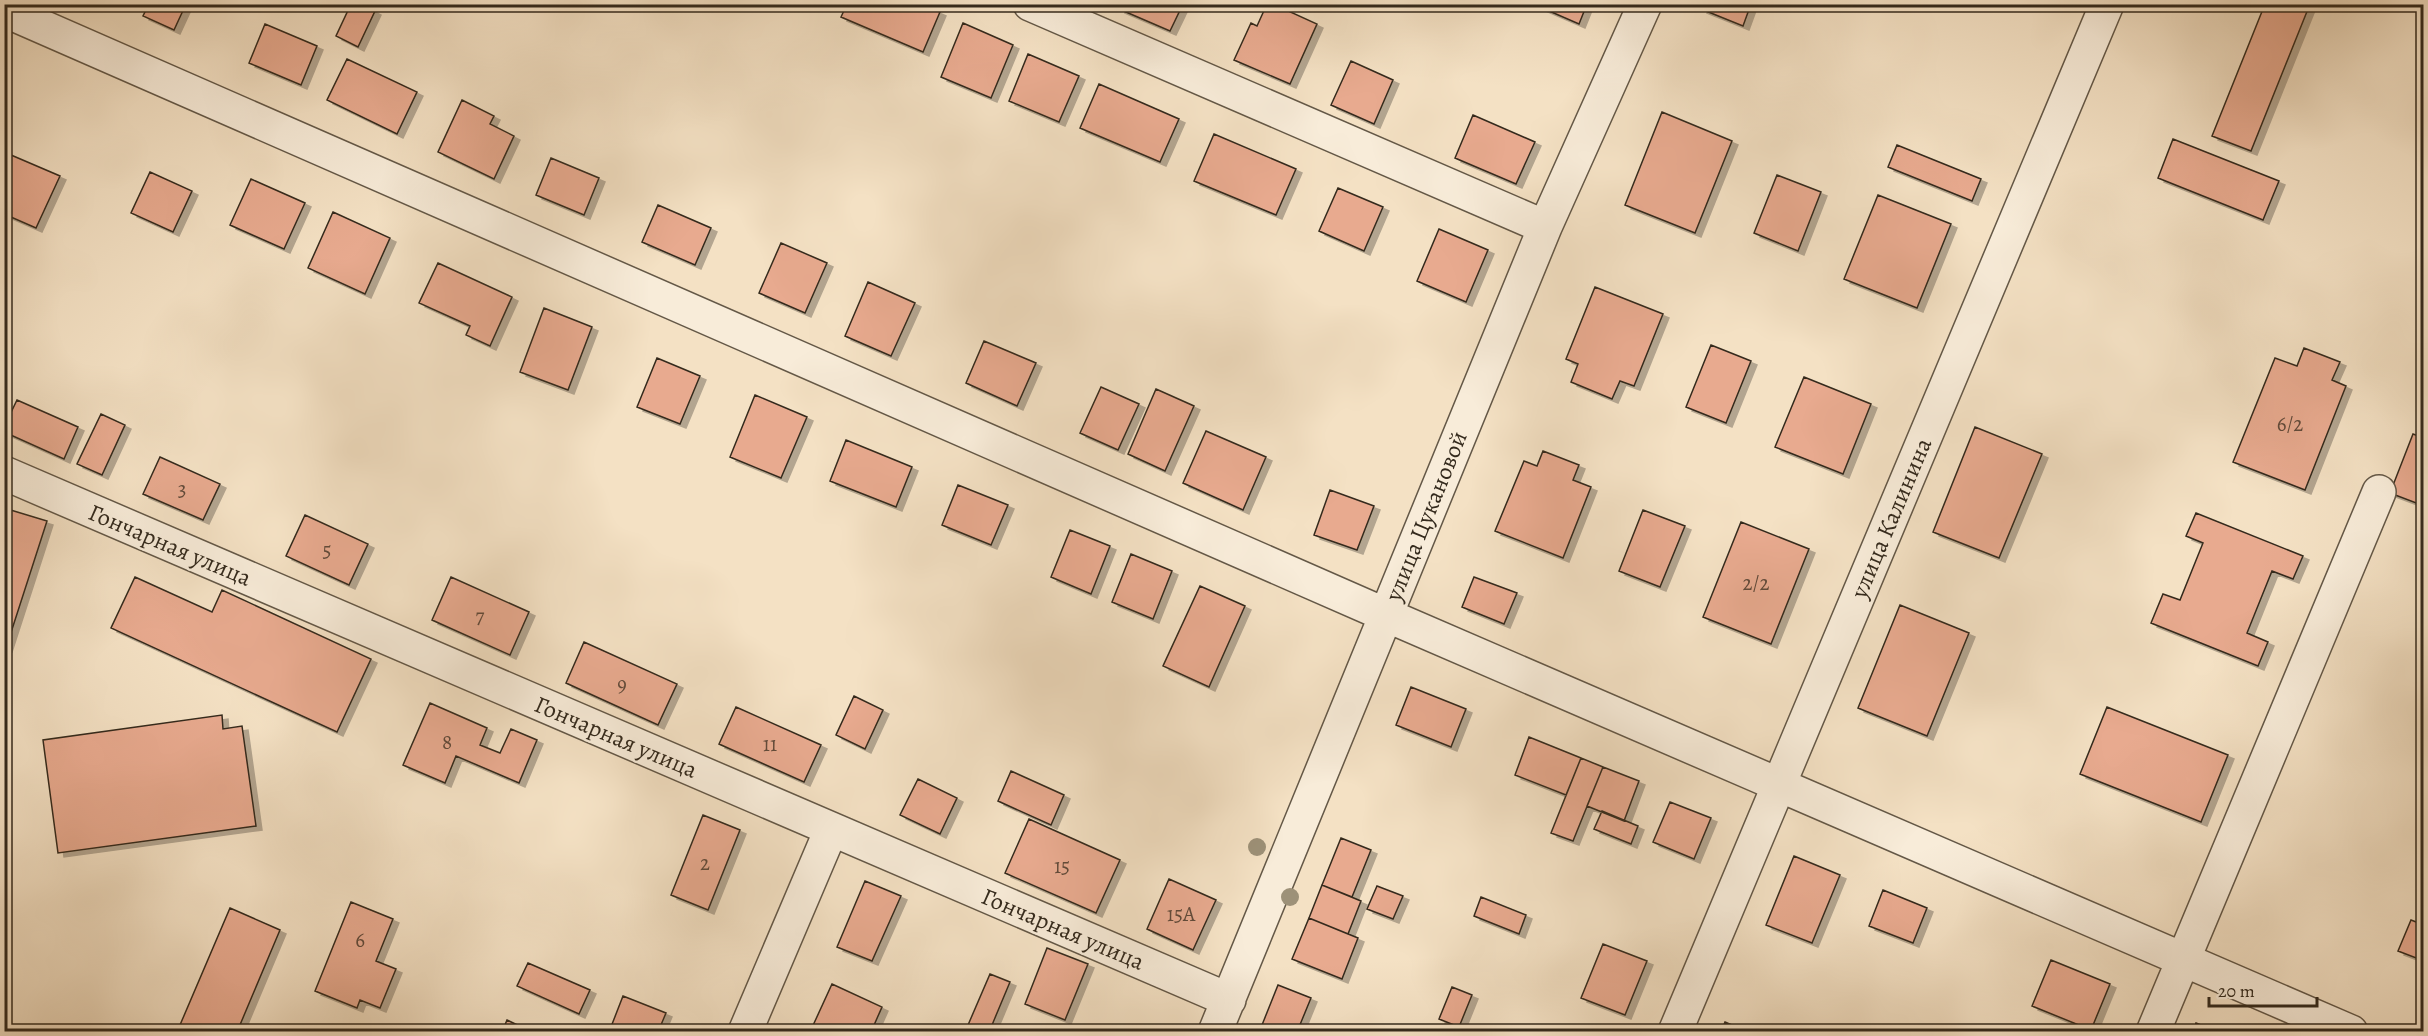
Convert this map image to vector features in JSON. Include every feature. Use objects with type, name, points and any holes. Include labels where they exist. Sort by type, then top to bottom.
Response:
[{"type":"street","points":[[1030,4],[1545,227]]},
{"type":"street","name":"улица Цукановой","points":[[1215,1032],[1545,227],[1645,4]]},
{"type":"street","name":"улица Калинина","points":[[1675,1032],[2107,4]]},
{"type":"street","points":[[4,10],[1386,615],[2351,1032]]},
{"type":"street","name":"Гончарная улица","points":[[4,473],[1229,1000]]},
{"type":"street","points":[[2152,1032],[2379,492]]},
{"type":"street","points":[[745,1032],[831,830]]},
{"type":"building","points":[[149,4],[186,4],[174,30],[143,16]]},
{"type":"building","points":[[351,4],[361,4],[375,11],[358,47],[336,36]]},
{"type":"building","points":[[847,4],[922,4],[940,12],[923,52],[841,17]]},
{"type":"building","points":[[1121,4],[1183,4],[1170,31],[1119,9]]},
{"type":"building","points":[[1267,4],[1273,4],[1317,24],[1290,84],[1234,60],[1251,23],[1257,26]]},
{"type":"building","points":[[1533,4],[1587,4],[1579,24]]},
{"type":"building","points":[[1703,4],[1751,4],[1743,26],[1701,9]]},
{"type":"building","points":[[2265,4],[2310,4],[2251,151],[2212,136]]},
{"type":"building","points":[[963,23],[1013,45],[991,98],[941,77]]},
{"type":"building","points":[[265,24],[317,46],[301,85],[249,63]]},
{"type":"building","points":[[1028,54],[1079,76],[1059,122],[1009,101]]},
{"type":"building","points":[[347,59],[417,92],[397,134],[327,100]]},
{"type":"building","points":[[1351,61],[1393,80],[1374,124],[1331,105]]},
{"type":"building","points":[[1099,84],[1179,119],[1160,162],[1080,128]]},
{"type":"building","points":[[462,100],[494,116],[490,124],[514,136],[494,179],[438,152]]},
{"type":"building","points":[[1662,112],[1732,141],[1695,233],[1625,205]]},
{"type":"building","points":[[1473,115],[1535,142],[1516,184],[1455,158]]},
{"type":"building","points":[[1214,134],[1296,169],[1276,215],[1194,181]]},
{"type":"building","points":[[2173,139],[2279,181],[2263,220],[2158,178]]},
{"type":"building","points":[[1897,145],[1981,179],[1972,201],[1888,167]]},
{"type":"building","points":[[4,152],[60,176],[36,228],[4,214]]},
{"type":"building","points":[[551,158],[599,178],[584,215],[536,195]]},
{"type":"building","points":[[150,172],[192,191],[173,232],[131,213]]},
{"type":"building","points":[[1777,175],[1821,192],[1798,251],[1754,233]]},
{"type":"building","points":[[251,179],[305,203],[284,249],[230,225]]},
{"type":"building","points":[[1338,188],[1383,207],[1364,251],[1319,231]]},
{"type":"building","points":[[1878,195],[1951,224],[1917,308],[1844,279]]},
{"type":"building","points":[[658,205],[711,228],[695,265],[642,242]]},
{"type":"building","points":[[333,212],[390,238],[365,294],[308,268]]},
{"type":"building","points":[[1439,229],[1488,250],[1466,302],[1417,281]]},
{"type":"building","points":[[781,243],[827,263],[805,313],[759,293]]},
{"type":"building","points":[[438,263],[512,297],[490,346],[466,335],[470,326],[419,303]]},
{"type":"building","points":[[868,282],[915,303],[891,356],[845,336]]},
{"type":"building","points":[[1595,287],[1663,314],[1634,386],[1620,381],[1612,399],[1571,382],[1578,364],[1566,359]]},
{"type":"building","points":[[544,308],[592,327],[568,390],[520,372]]},
{"type":"building","points":[[984,341],[1036,363],[1017,406],[966,383]]},
{"type":"building","points":[[1711,345],[1751,361],[1726,423],[1686,407]]},
{"type":"building","points":[[2304,348],[2340,362],[2332,380],[2346,386],[2305,490],[2233,462],[2275,358],[2297,366]]},
{"type":"building","points":[[657,358],[700,376],[680,424],[637,407]]},
{"type":"building","points":[[1804,377],[1871,404],[1843,474],[1775,447]]},
{"type":"building","points":[[1101,387],[1139,404],[1118,450],[1080,433]]},
{"type":"building","points":[[1156,389],[1194,406],[1165,471],[1128,454]]},
{"type":"building","points":[[755,395],[807,417],[781,478],[730,457]]},
{"type":"building","points":[[17,400],[78,427],[64,459],[4,432],[4,427]]},
{"type":"building","points":[[101,414],[125,425],[102,475],[77,464]]},
{"type":"building","points":[[1975,427],[2042,454],[1999,558],[1933,532]]},
{"type":"building","points":[[1206,431],[1266,457],[1243,510],[1183,483]]},
{"type":"building","points":[[2413,434],[2424,438],[2424,506],[2390,493]]},
{"type":"building","points":[[846,440],[912,467],[896,507],[830,481]]},
{"type":"building","points":[[1543,451],[1579,465],[1573,480],[1591,487],[1563,558],[1495,531],[1524,461],[1537,466]]},
{"type":"building","points":[[160,457],[220,484],[203,520],[143,494]]},
{"type":"building","points":[[958,485],[1008,505],[991,545],[942,525]]},
{"type":"building","points":[[1330,490],[1374,506],[1357,550],[1314,535]]},
{"type":"building","points":[[4,508],[47,521],[6,648],[4,648]]},
{"type":"building","points":[[1643,510],[1685,526],[1660,587],[1619,571]]},
{"type":"building","points":[[2196,513],[2303,556],[2293,579],[2272,571],[2247,633],[2268,642],[2258,666],[2151,623],[2163,594],[2180,600],[2203,543],[2186,536]]},
{"type":"building","points":[[305,515],[368,544],[349,585],[286,556]]},
{"type":"building","points":[[1741,522],[1809,549],[1771,644],[1703,617]]},
{"type":"building","points":[[1070,530],[1110,546],[1091,594],[1051,577]]},
{"type":"building","points":[[1131,554],[1172,571],[1153,619],[1112,602]]},
{"type":"building","points":[[135,577],[212,612],[222,590],[371,659],[337,732],[111,628]]},
{"type":"building","points":[[451,577],[529,612],[510,655],[432,620]]},
{"type":"building","points":[[1474,577],[1517,593],[1504,624],[1462,607]]},
{"type":"building","points":[[1200,586],[1245,606],[1209,687],[1163,666]]},
{"type":"building","points":[[1900,605],[1969,633],[1927,736],[1858,708]]},
{"type":"building","points":[[584,642],[677,684],[658,725],[566,683]]},
{"type":"building","points":[[1411,687],[1466,709],[1451,747],[1396,725]]},
{"type":"building","points":[[854,696],[883,710],[865,749],[836,735]]},
{"type":"building","points":[[430,703],[487,728],[480,745],[500,753],[511,729],[537,740],[519,783],[456,756],[445,783],[403,765]]},
{"type":"building","points":[[736,707],[821,745],[804,782],[719,744]]},
{"type":"building","points":[[2107,707],[2228,755],[2201,822],[2080,774]]},
{"type":"building","points":[[222,715],[223,729],[242,726],[256,826],[58,853],[43,740]]},
{"type":"building","points":[[1529,737],[1581,758],[1566,795],[1515,775]]},
{"type":"building","points":[[1581,758],[1603,767],[1573,841],[1551,833]]},
{"type":"building","points":[[1603,767],[1639,781],[1624,821],[1587,806]]},
{"type":"building","points":[[1011,771],[1064,795],[1051,825],[998,801]]},
{"type":"building","points":[[918,779],[957,798],[940,834],[900,815]]},
{"type":"building","points":[[1670,802],[1711,818],[1694,859],[1653,842]]},
{"type":"building","points":[[1602,811],[1638,826],[1631,844],[1594,829]]},
{"type":"building","points":[[703,815],[740,830],[708,910],[671,895]]},
{"type":"building","points":[[1029,819],[1120,860],[1096,913],[1005,873]]},
{"type":"building","points":[[1341,838],[1371,850],[1352,897],[1322,885]]},
{"type":"building","points":[[1794,856],[1840,875],[1812,943],[1766,925]]},
{"type":"building","points":[[1169,879],[1216,900],[1193,950],[1147,929]]},
{"type":"building","points":[[865,881],[901,896],[872,961],[837,947]]},
{"type":"building","points":[[1322,885],[1361,901],[1348,934],[1309,918]]},
{"type":"building","points":[[1377,886],[1403,896],[1393,919],[1367,909]]},
{"type":"building","points":[[1883,890],[1927,908],[1913,943],[1869,926]]},
{"type":"building","points":[[1481,897],[1526,915],[1519,934],[1474,916]]},
{"type":"building","points":[[351,902],[393,919],[376,961],[396,969],[380,1008],[360,1000],[357,1008],[315,991]]},
{"type":"building","points":[[230,908],[280,930],[237,1032],[177,1032]]},
{"type":"building","points":[[1309,918],[1358,938],[1342,979],[1292,959]]},
{"type":"building","points":[[2411,920],[2424,925],[2424,961],[2398,951]]},
{"type":"building","points":[[1603,944],[1647,961],[1625,1015],[1581,998]]},
{"type":"building","points":[[1047,948],[1088,964],[1065,1020],[1025,1004]]},
{"type":"building","points":[[2051,960],[2110,984],[2091,1030],[2032,1006]]},
{"type":"building","points":[[528,963],[590,990],[579,1014],[517,986]]},
{"type":"building","points":[[990,974],[1010,982],[992,1025],[1008,1032],[965,1032]]},
{"type":"building","points":[[832,984],[882,1007],[871,1032],[810,1032]]},
{"type":"building","points":[[1278,985],[1311,998],[1297,1032],[1260,1030]]},
{"type":"building","points":[[1452,987],[1472,995],[1459,1027],[1439,1019]]},
{"type":"building","points":[[623,996],[666,1013],[658,1032],[609,1032]]},
{"type":"building","points":[[507,1020],[532,1032],[502,1032]]},
{"type":"building","points":[[1725,1022],[1748,1032],[1721,1032]]},
{"type":"building","points":[[2196,1023],[2218,1032],[2193,1032]]}]
